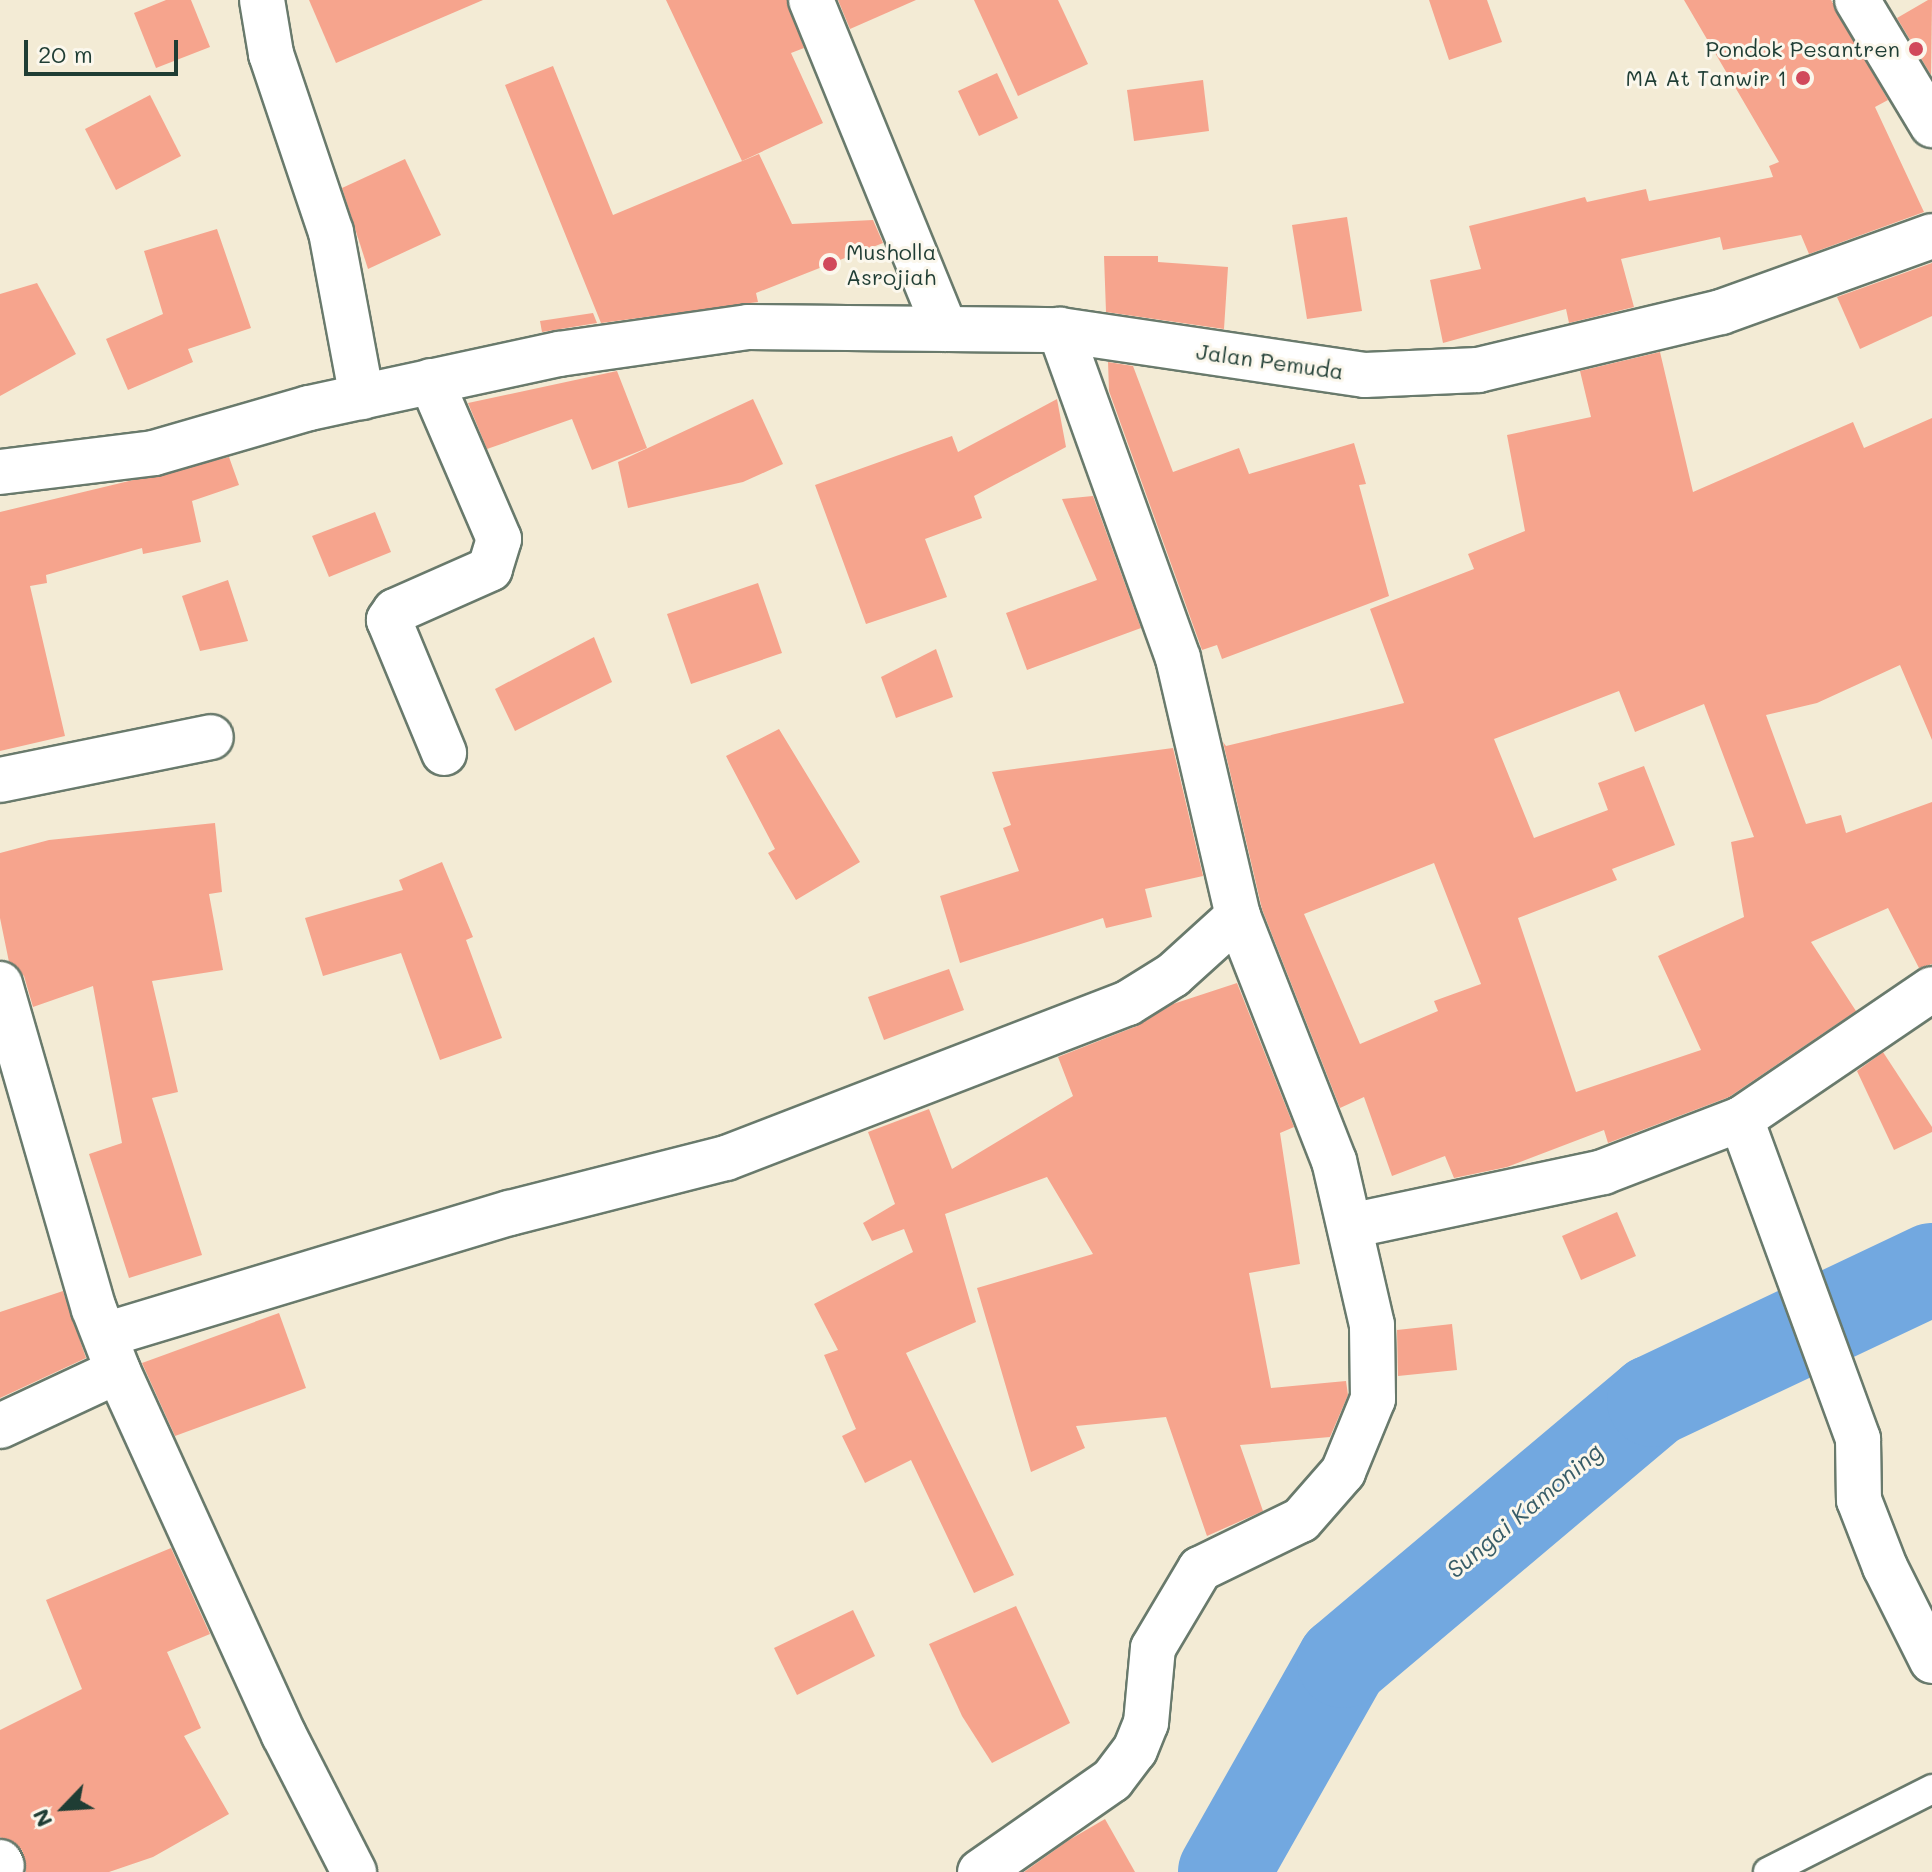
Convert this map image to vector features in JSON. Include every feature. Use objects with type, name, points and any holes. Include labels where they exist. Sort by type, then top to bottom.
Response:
[{"type":"street","points":[[262,0],[271,54],[331,232],[362,397]]},
{"type":"street","points":[[811,0],[945,329]]},
{"type":"street","points":[[1857,0],[1932,125]]},
{"type":"street","name":"Jalan Pemuda","points":[[0,472],[154,453],[431,381],[559,354],[748,327],[1060,330],[1365,375],[1478,370],[1721,312],[1932,236]]},
{"type":"street","points":[[980,1872],[1112,1780],[1135,1750],[1146,1723],[1153,1648],[1200,1569],[1301,1520],[1343,1472],[1373,1399],[1372,1325],[1334,1161],[1238,916],[1178,658],[1060,330]]},
{"type":"street","points":[[431,381],[499,539],[490,569],[395,611],[389,620],[444,753]]},
{"type":"street","points":[[0,780],[211,737]]},
{"type":"street","points":[[0,1426],[111,1353],[510,1213],[726,1158],[1128,1003],[1173,975],[1238,916]]},
{"type":"street","points":[[0,984],[111,1353],[284,1735],[354,1872]]},
{"type":"street","points":[[1350,1226],[1603,1172],[1741,1119],[1932,989]]},
{"type":"street","points":[[1741,1119],[1858,1439],[1859,1500],[1885,1567],[1932,1661]]},
{"type":"lane","points":[[1768,1872],[1932,1789]]},
{"type":"building","points":[[166,0],[191,0],[210,47],[156,68],[134,13]]},
{"type":"building","points":[[309,0],[483,0],[336,63]]},
{"type":"building","points":[[666,0],[787,0],[804,48],[791,53],[823,123],[742,161]]},
{"type":"building","points":[[838,0],[916,0],[850,29]]},
{"type":"building","points":[[974,0],[1058,0],[1088,64],[1018,96]]},
{"type":"building","points":[[1429,0],[1487,0],[1502,42],[1449,60]]},
{"type":"building","points":[[1684,0],[1831,0],[1888,100],[1875,107],[1924,212],[1809,254],[1801,235],[1723,250],[1720,237],[1621,259],[1634,307],[1569,323],[1566,309],[1443,343],[1430,280],[1481,269],[1469,226],[1585,197],[1587,202],[1646,189],[1649,201],[1773,177],[1769,166],[1779,162]]},
{"type":"building","points":[[1932,0],[1931,75],[1897,18]]},
{"type":"building","points":[[553,66],[613,215],[759,154],[792,224],[873,220],[883,243],[756,293],[758,302],[601,323],[505,85]]},
{"type":"building","points":[[997,73],[1018,118],[979,136],[958,91]]},
{"type":"building","points":[[1203,80],[1209,131],[1134,141],[1127,90]]},
{"type":"building","points":[[150,95],[181,156],[116,190],[85,129]]},
{"type":"building","points":[[405,159],[441,235],[368,269],[342,188]]},
{"type":"building","points":[[1347,217],[1362,311],[1307,319],[1292,225]]},
{"type":"building","points":[[217,229],[251,328],[188,349],[193,362],[128,390],[106,339],[163,314],[144,251]]},
{"type":"building","points":[[1104,256],[1158,256],[1158,262],[1228,267],[1224,329],[1106,312]]},
{"type":"building","points":[[1932,263],[1932,316],[1860,349],[1837,297]]},
{"type":"building","points":[[37,283],[76,354],[0,396],[0,294]]},
{"type":"building","points":[[593,313],[597,323],[542,332],[540,321]]},
{"type":"building","points":[[1660,352],[1693,492],[1853,422],[1864,448],[1932,418],[1932,740],[1900,665],[1817,703],[1766,715],[1806,824],[1841,815],[1846,833],[1932,802],[1932,964],[1919,968],[1888,908],[1811,942],[1856,1011],[1729,1097],[1608,1143],[1604,1130],[1507,1167],[1454,1178],[1445,1156],[1392,1176],[1364,1097],[1340,1108],[1262,909],[1223,742],[1226,746],[1404,703],[1370,609],[1474,569],[1468,554],[1525,531],[1507,435],[1591,417],[1580,371]],"holes":[[[1619,691],[1635,732],[1704,704],[1754,837],[1731,842],[1744,917],[1658,956],[1701,1050],[1576,1092],[1518,918],[1617,880],[1612,869],[1675,845],[1644,766],[1598,783],[1608,810],[1534,838],[1494,739]],[[1434,863],[1481,984],[1434,1001],[1438,1011],[1360,1044],[1304,914]]]},
{"type":"building","points":[[1108,362],[1133,366],[1173,472],[1239,448],[1249,474],[1354,443],[1366,484],[1359,485],[1389,596],[1222,659],[1217,645],[1202,650],[1109,391]]},
{"type":"building","points":[[617,371],[647,448],[592,470],[572,419],[487,449],[468,403]]},
{"type":"building","points":[[753,399],[783,464],[743,482],[628,508],[618,462]]},
{"type":"building","points":[[1057,399],[1066,447],[974,496],[982,518],[925,539],[947,597],[866,624],[815,485],[952,436],[958,452]]},
{"type":"building","points":[[229,457],[239,485],[192,501],[201,542],[143,554],[142,548],[46,575],[47,583],[30,586],[65,736],[0,751],[0,512]]},
{"type":"building","points":[[1093,496],[1141,628],[1027,670],[1006,613],[1097,580],[1062,499]]},
{"type":"building","points":[[375,512],[391,552],[329,577],[312,536]]},
{"type":"building","points":[[228,580],[248,641],[200,651],[182,596]]},
{"type":"building","points":[[758,583],[782,653],[691,684],[667,614]]},
{"type":"building","points":[[594,637],[612,682],[515,731],[495,689]]},
{"type":"building","points":[[936,649],[953,697],[896,718],[881,677]]},
{"type":"building","points":[[779,729],[860,862],[796,900],[768,853],[775,849],[726,756]]},
{"type":"building","points":[[1173,748],[1203,876],[1145,889],[1152,917],[1106,928],[1103,918],[960,963],[940,896],[1019,871],[1003,828],[1011,825],[992,772]]},
{"type":"building","points":[[215,823],[222,892],[209,894],[223,970],[152,981],[178,1092],[152,1098],[202,1255],[129,1278],[89,1154],[122,1143],[93,986],[33,1007],[24,976],[9,962],[0,918],[0,853],[49,840]]},
{"type":"building","points":[[442,862],[473,937],[466,940],[502,1038],[440,1060],[401,953],[323,976],[305,918],[403,890],[399,880]]},
{"type":"building","points":[[949,969],[964,1010],[884,1040],[868,997]]},
{"type":"building","points":[[1237,983],[1294,1127],[1280,1133],[1300,1264],[1249,1273],[1271,1388],[1346,1381],[1348,1395],[1330,1437],[1240,1445],[1263,1511],[1207,1536],[1166,1417],[1076,1426],[1085,1448],[1031,1472],[977,1288],[1093,1254],[1047,1177],[945,1214],[976,1322],[906,1353],[1014,1575],[974,1593],[911,1460],[865,1483],[842,1436],[856,1429],[824,1355],[838,1350],[814,1304],[913,1252],[904,1229],[872,1241],[863,1223],[895,1204],[868,1132],[929,1109],[952,1169],[1073,1096],[1058,1057],[1137,1026],[1173,1004]]},
{"type":"building","points":[[1883,1052],[1932,1127],[1932,1132],[1894,1150],[1857,1071]]},
{"type":"building","points":[[1617,1212],[1636,1256],[1581,1280],[1562,1236]]},
{"type":"building","points":[[63,1291],[86,1358],[0,1398],[0,1312]]},
{"type":"building","points":[[279,1313],[306,1388],[175,1436],[142,1363]]},
{"type":"building","points":[[1452,1324],[1457,1370],[1398,1376],[1397,1330]]},
{"type":"building","points":[[171,1548],[210,1634],[167,1652],[201,1728],[184,1736],[229,1814],[153,1857],[109,1872],[26,1872],[22,1850],[0,1837],[0,1730],[82,1689],[46,1600]]},
{"type":"building","points":[[1016,1606],[1070,1723],[992,1763],[962,1716],[929,1644]]},
{"type":"building","points":[[853,1610],[875,1656],[797,1695],[774,1648]]},
{"type":"building","points":[[1105,1819],[1135,1872],[1024,1872],[1069,1840]]},
{"type":"waterway","name":"Sungai Kamoning","points":[[1224,1872],[1343,1662],[1653,1401],[1932,1269]]},
{"type":"place","name":"Pondok Pesantren","points":[[1916,49]]},
{"type":"place","name":"MA At Tanwir 1","points":[[1803,78]]},
{"type":"place","name":"Musholla Asrojiah","points":[[830,264]]}]
